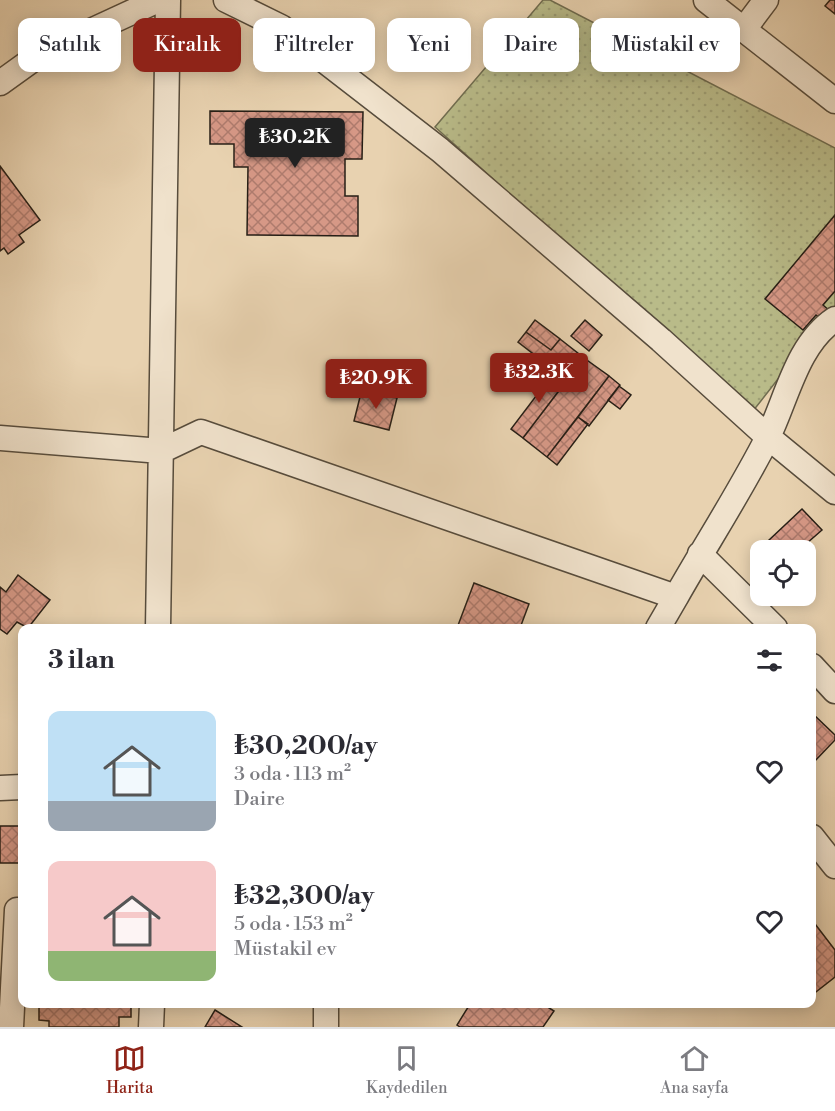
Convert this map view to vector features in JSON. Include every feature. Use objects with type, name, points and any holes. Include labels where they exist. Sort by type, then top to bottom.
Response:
[{"type":"street","points":[[0,83],[39,55],[158,0]]},
{"type":"street","points":[[158,624],[168,0]]},
{"type":"street","points":[[226,0],[281,27],[440,150],[661,340],[768,437],[835,492]]},
{"type":"street","points":[[706,0],[745,28],[835,101]]},
{"type":"street","points":[[745,28],[766,0]]},
{"type":"street","points":[[660,624],[768,437],[801,361],[818,330],[835,319]]},
{"type":"street","points":[[0,438],[161,451],[201,432],[676,597]]},
{"type":"street","points":[[700,554],[771,624]]},
{"type":"street","points":[[816,670],[835,691]]},
{"type":"street","points":[[0,788],[18,787]]},
{"type":"street","points":[[816,842],[835,866]]},
{"type":"street","points":[[12,1027],[17,910]]},
{"type":"street","points":[[152,1008],[152,1027]]},
{"type":"street","points":[[326,1008],[326,1027]]},
{"type":"green space","points":[[543,0],[550,0],[591,21],[591,72],[689,72],[835,148],[835,306],[753,411],[435,127],[483,71],[579,72],[579,18],[528,18]]},
{"type":"building","points":[[830,0],[835,0],[835,14],[825,6]]},
{"type":"building","points":[[210,111],[363,112],[362,159],[345,159],[345,196],[358,196],[358,236],[247,235],[248,167],[234,167],[234,144],[210,144]]},
{"type":"building","points":[[0,166],[40,220],[19,235],[24,242],[8,254],[4,248],[0,251]]},
{"type":"building","points":[[835,215],[835,291],[823,305],[832,313],[825,322],[816,315],[803,330],[765,299]]},
{"type":"building","points":[[535,320],[560,339],[551,350],[526,332]]},
{"type":"building","points":[[585,320],[602,335],[589,351],[571,336]]},
{"type":"building","points":[[526,332],[551,350],[560,339],[584,358],[567,380],[518,342]]},
{"type":"building","points":[[584,358],[609,376],[547,457],[523,438]]},
{"type":"building","points":[[555,371],[567,380],[523,438],[511,429]]},
{"type":"building","points":[[609,376],[620,385],[589,426],[578,417]]},
{"type":"building","points":[[619,386],[631,395],[620,409],[608,400]]},
{"type":"building","points":[[362,389],[397,398],[389,430],[354,421]]},
{"type":"building","points":[[578,417],[588,424],[557,465],[547,457]]},
{"type":"building","points":[[802,509],[822,530],[810,540],[769,540]]},
{"type":"building","points":[[18,575],[50,600],[31,624],[17,622],[7,634],[0,629],[0,587],[6,592]]},
{"type":"building","points":[[474,583],[529,604],[522,624],[459,624]]},
{"type":"building","points":[[816,717],[835,735],[835,740],[816,760]]},
{"type":"building","points":[[0,826],[18,826],[18,863],[0,863]]},
{"type":"building","points":[[816,925],[835,950],[835,977],[816,992]]},
{"type":"building","points":[[39,1008],[131,1008],[131,1017],[119,1017],[119,1027],[49,1027],[49,1021],[39,1020]]},
{"type":"building","points":[[468,1008],[549,1008],[554,1011],[543,1027],[460,1027],[457,1025]]},
{"type":"building","points":[[215,1010],[242,1027],[205,1027]]}]
